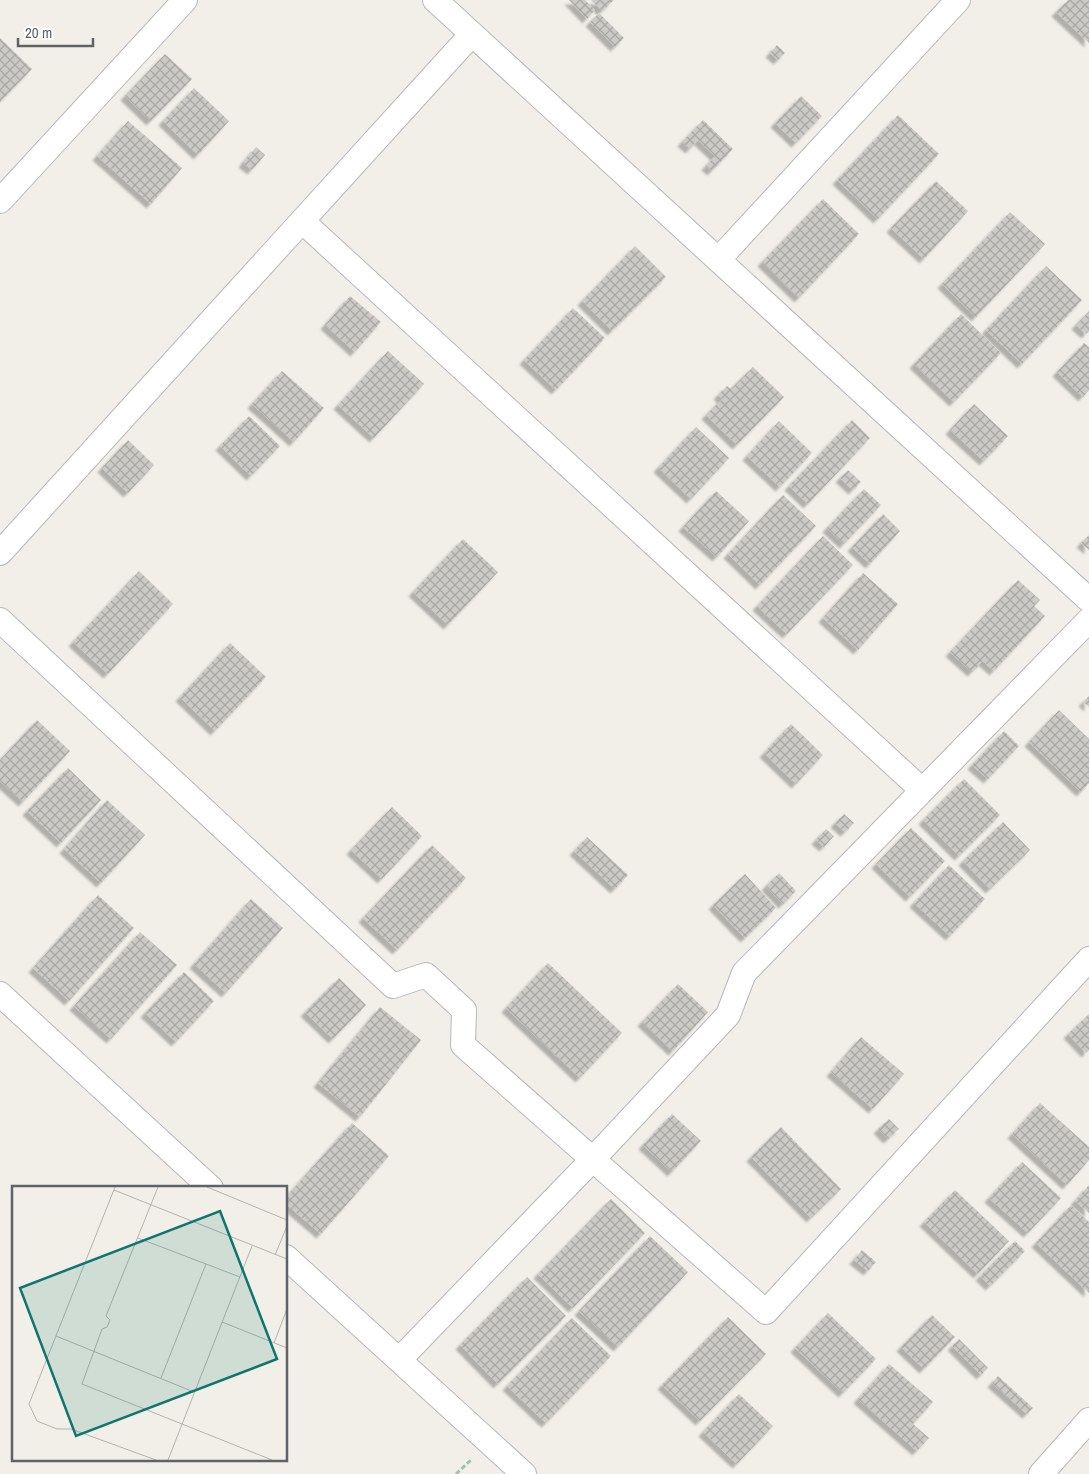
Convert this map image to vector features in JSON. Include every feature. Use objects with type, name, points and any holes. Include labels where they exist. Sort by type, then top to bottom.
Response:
[{"type":"street","points":[[0,201],[185,0]]},
{"type":"street","points":[[435,0],[1089,600]]},
{"type":"street","points":[[718,260],[958,0]]},
{"type":"street","points":[[0,553],[472,34]]},
{"type":"street","points":[[302,221],[922,790]]},
{"type":"street","points":[[0,620],[393,986],[426,976],[464,1010],[463,1045],[766,1312],[1089,959]]},
{"type":"street","points":[[399,1360],[593,1159],[728,1015],[744,973],[1089,620]]},
{"type":"street","points":[[0,994],[209,1186]]},
{"type":"street","points":[[288,1259],[524,1474]]},
{"type":"street","points":[[1041,1474],[1089,1420]]},
{"type":"building","points":[[569,0],[585,0],[595,10],[587,19]]},
{"type":"building","points":[[591,0],[614,0],[602,11]]},
{"type":"building","points":[[1068,0],[1089,0],[1089,43],[1056,12]]},
{"type":"building","points":[[599,13],[624,38],[615,47],[590,22]]},
{"type":"building","points":[[0,38],[32,69],[0,102]]},
{"type":"building","points":[[777,45],[785,53],[778,60],[770,53]]},
{"type":"building","points":[[165,54],[192,79],[151,121],[125,96]]},
{"type":"building","points":[[194,88],[229,121],[198,155],[163,121]]},
{"type":"building","points":[[801,96],[822,116],[796,143],[775,123]]},
{"type":"building","points":[[898,115],[939,154],[878,219],[837,180]]},
{"type":"building","points":[[703,120],[733,149],[712,171],[706,166],[715,156],[698,140],[690,149],[682,142]]},
{"type":"building","points":[[128,121],[182,168],[151,204],[97,156]]},
{"type":"building","points":[[256,147],[265,155],[252,170],[243,163]]},
{"type":"building","points":[[936,181],[968,211],[924,259],[891,228]]},
{"type":"building","points":[[823,199],[859,234],[799,298],[762,262]]},
{"type":"building","points":[[1010,212],[1045,244],[976,317],[942,284]]},
{"type":"building","points":[[635,246],[666,277],[612,331],[582,301]]},
{"type":"building","points":[[1046,266],[1082,300],[1022,364],[986,330]]},
{"type":"building","points":[[350,296],[381,322],[355,352],[325,325]]},
{"type":"building","points":[[573,308],[605,338],[556,390],[524,360]]},
{"type":"building","points":[[1089,311],[1089,331],[1086,334],[1076,325]]},
{"type":"building","points":[[961,314],[1001,353],[954,402],[914,364]]},
{"type":"building","points":[[1084,343],[1089,347],[1089,390],[1083,397],[1057,372]]},
{"type":"building","points":[[388,351],[424,384],[374,438],[338,405]]},
{"type":"building","points":[[753,367],[784,397],[737,445],[706,415],[722,399],[718,395],[727,386],[731,389]]},
{"type":"building","points":[[282,371],[324,408],[294,442],[252,404]]},
{"type":"building","points":[[974,404],[1008,436],[984,461],[950,430]]},
{"type":"building","points":[[249,416],[280,446],[251,476],[220,446]]},
{"type":"building","points":[[852,420],[870,438],[808,504],[789,486]]},
{"type":"building","points":[[779,421],[812,453],[780,487],[747,456]]},
{"type":"building","points":[[696,427],[729,458],[691,499],[658,468]]},
{"type":"building","points":[[128,440],[154,465],[128,493],[102,468]]},
{"type":"building","points":[[848,470],[861,482],[853,490],[840,478]]},
{"type":"building","points":[[864,489],[881,505],[844,544],[827,528]]},
{"type":"building","points":[[716,491],[749,521],[717,557],[683,527]]},
{"type":"building","points":[[783,495],[816,526],[760,585],[728,554]]},
{"type":"building","points":[[883,514],[900,531],[870,564],[852,547]]},
{"type":"building","points":[[1089,535],[1089,550],[1081,543]]},
{"type":"building","points":[[823,536],[853,565],[787,634],[757,606]]},
{"type":"building","points":[[463,539],[498,572],[448,625],[413,592]]},
{"type":"building","points":[[139,571],[173,604],[108,674],[73,642]]},
{"type":"building","points":[[863,573],[898,604],[858,650],[823,618]]},
{"type":"building","points":[[1018,580],[1040,600],[1034,606],[1045,616],[994,671],[983,661],[972,672],[950,652]]},
{"type":"building","points":[[230,643],[266,677],[215,731],[180,697]]},
{"type":"building","points":[[1089,696],[1089,707],[1083,702]]},
{"type":"building","points":[[1059,710],[1089,739],[1089,783],[1081,792],[1029,742]]},
{"type":"building","points":[[37,720],[70,751],[23,802],[0,781],[0,760]]},
{"type":"building","points":[[791,724],[823,755],[796,784],[764,753]]},
{"type":"building","points":[[1004,731],[1019,746],[988,779],[972,765]]},
{"type":"building","points":[[68,768],[101,800],[61,843],[27,811]]},
{"type":"building","points":[[964,779],[1000,815],[959,856],[923,820]]},
{"type":"building","points":[[107,800],[145,835],[101,883],[64,849]]},
{"type":"building","points":[[392,807],[422,836],[382,879],[351,850]]},
{"type":"building","points":[[844,814],[854,823],[845,832],[835,823]]},
{"type":"building","points":[[1003,822],[1030,850],[990,889],[963,861]]},
{"type":"building","points":[[911,828],[945,861],[910,897],[876,864]]},
{"type":"building","points":[[826,829],[834,836],[824,847],[816,840]]},
{"type":"building","points":[[587,837],[628,875],[615,889],[574,851]]},
{"type":"building","points":[[432,845],[466,878],[397,950],[363,918]]},
{"type":"building","points":[[949,865],[985,899],[950,936],[914,903]]},
{"type":"building","points":[[779,873],[796,891],[783,904],[766,886]]},
{"type":"building","points":[[745,874],[776,908],[745,938],[713,905]]},
{"type":"building","points":[[98,895],[134,928],[69,1001],[33,968]]},
{"type":"building","points":[[251,899],[283,928],[226,993],[194,964]]},
{"type":"building","points":[[140,932],[177,965],[111,1039],[74,1006]]},
{"type":"building","points":[[548,963],[622,1033],[580,1078],[506,1008]]},
{"type":"building","points":[[184,972],[214,1001],[176,1042],[145,1013]]},
{"type":"building","points":[[339,978],[366,1005],[333,1039],[305,1012]]},
{"type":"building","points":[[678,984],[708,1012],[673,1051],[642,1022]]},
{"type":"building","points":[[380,1007],[421,1040],[360,1117],[318,1083]]},
{"type":"building","points":[[1089,1014],[1089,1050],[1086,1053],[1068,1034]]},
{"type":"building","points":[[861,1037],[904,1074],[873,1109],[831,1072]]},
{"type":"building","points":[[1040,1103],[1089,1147],[1089,1160],[1067,1185],[1012,1134]]},
{"type":"building","points":[[672,1114],[701,1141],[672,1172],[643,1145]]},
{"type":"building","points":[[889,1119],[899,1129],[888,1139],[878,1129]]},
{"type":"building","points":[[352,1123],[389,1156],[321,1234],[288,1206],[288,1195]]},
{"type":"building","points":[[781,1127],[841,1189],[811,1218],[751,1157]]},
{"type":"building","points":[[1022,1162],[1061,1198],[1028,1233],[989,1198]]},
{"type":"building","points":[[1089,1185],[1089,1213],[1075,1201]]},
{"type":"building","points":[[955,1190],[1009,1241],[978,1274],[924,1222]]},
{"type":"building","points":[[611,1199],[645,1233],[573,1308],[538,1274]]},
{"type":"building","points":[[1071,1205],[1089,1222],[1089,1293],[1036,1243]]},
{"type":"building","points":[[650,1236],[688,1272],[618,1347],[579,1311]]},
{"type":"building","points":[[1015,1241],[1025,1251],[990,1286],[980,1276]]},
{"type":"building","points":[[862,1250],[876,1262],[868,1271],[854,1260]]},
{"type":"building","points":[[527,1277],[566,1316],[498,1384],[460,1345]]},
{"type":"building","points":[[828,1313],[876,1359],[843,1393],[795,1348]]},
{"type":"building","points":[[932,1315],[955,1337],[924,1369],[901,1347]]},
{"type":"building","points":[[728,1317],[766,1354],[700,1421],[662,1385]]},
{"type":"building","points":[[572,1318],[611,1356],[546,1423],[507,1386]]},
{"type":"building","points":[[959,1339],[988,1368],[981,1375],[952,1346]]},
{"type":"building","points":[[889,1364],[933,1402],[913,1424],[929,1438],[917,1451],[858,1399]]},
{"type":"building","points":[[998,1376],[1033,1408],[1027,1414],[992,1383]]},
{"type":"building","points":[[739,1394],[773,1426],[737,1464],[703,1432]]}]
